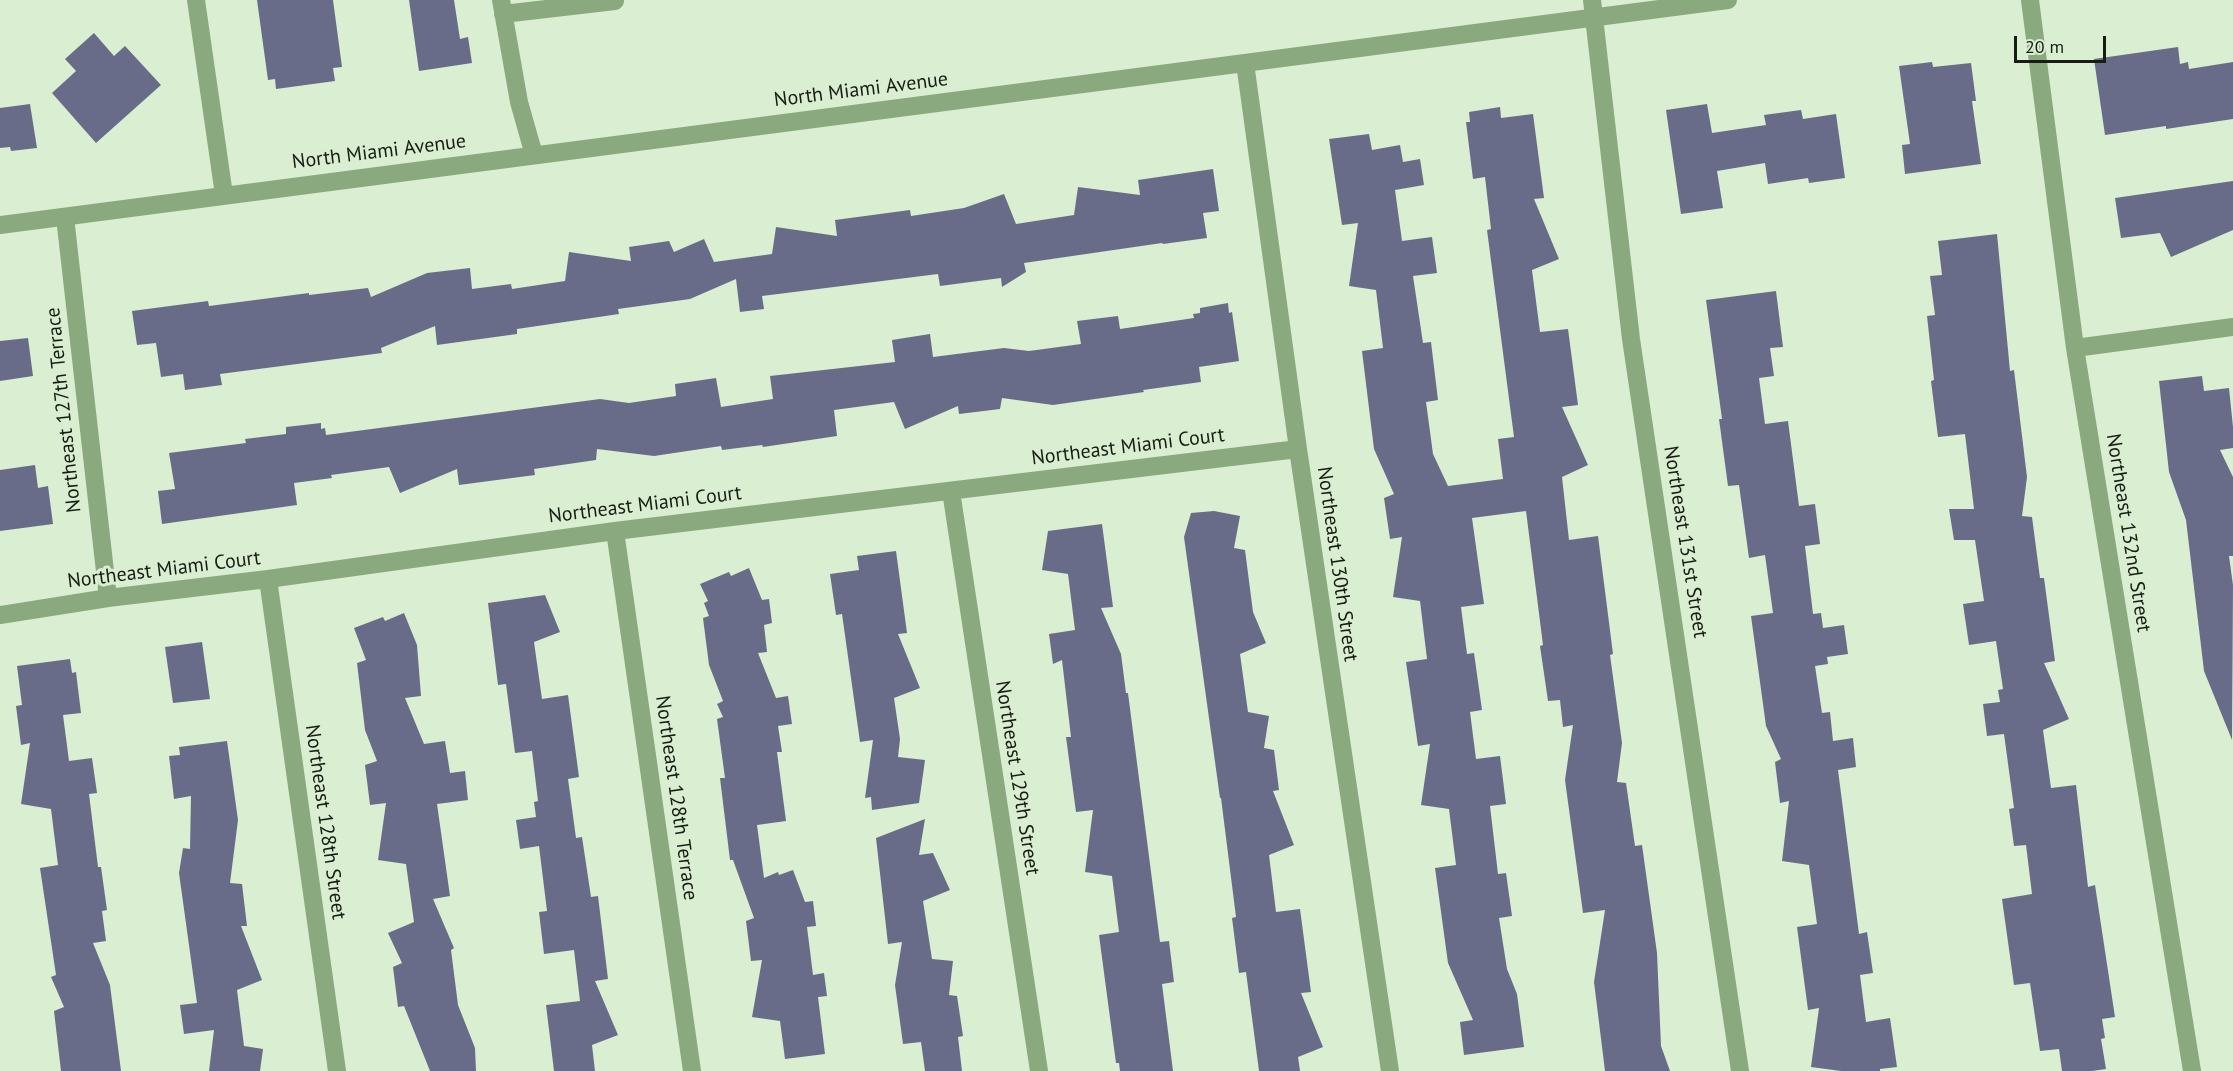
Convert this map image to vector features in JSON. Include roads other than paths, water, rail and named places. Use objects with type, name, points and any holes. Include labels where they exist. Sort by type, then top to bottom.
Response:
[{"type":"street","points":[[196,0],[224,195]]},
{"type":"street","name":"North Miami Avenue","points":[[0,225],[1245,63],[1594,9],[1728,0]]},
{"type":"street","name":"Northeast 132nd Street","points":[[2030,0],[2075,348],[2192,1071]]},
{"type":"street","points":[[534,155],[519,102],[502,7],[615,1]]},
{"type":"street","name":"Northeast 131st Street","points":[[1594,9],[1631,339],[1740,1071]]},
{"type":"street","name":"Northeast 130th Street","points":[[1245,63],[1298,448],[1390,1071]]},
{"type":"street","name":"Northeast 127th Terrace","points":[[65,217],[108,598]]},
{"type":"street","points":[[2075,348],[2233,327]]},
{"type":"street","name":"Northeast Miami Court","points":[[0,615],[108,598],[268,579],[615,531],[1298,448]]},
{"type":"street","name":"Northeast 129th Street","points":[[951,491],[1039,1071]]},
{"type":"street","name":"Northeast 128th Terrace","points":[[615,531],[692,1071]]},
{"type":"street","name":"Northeast 128th Street","points":[[268,579],[337,1071]]}]
